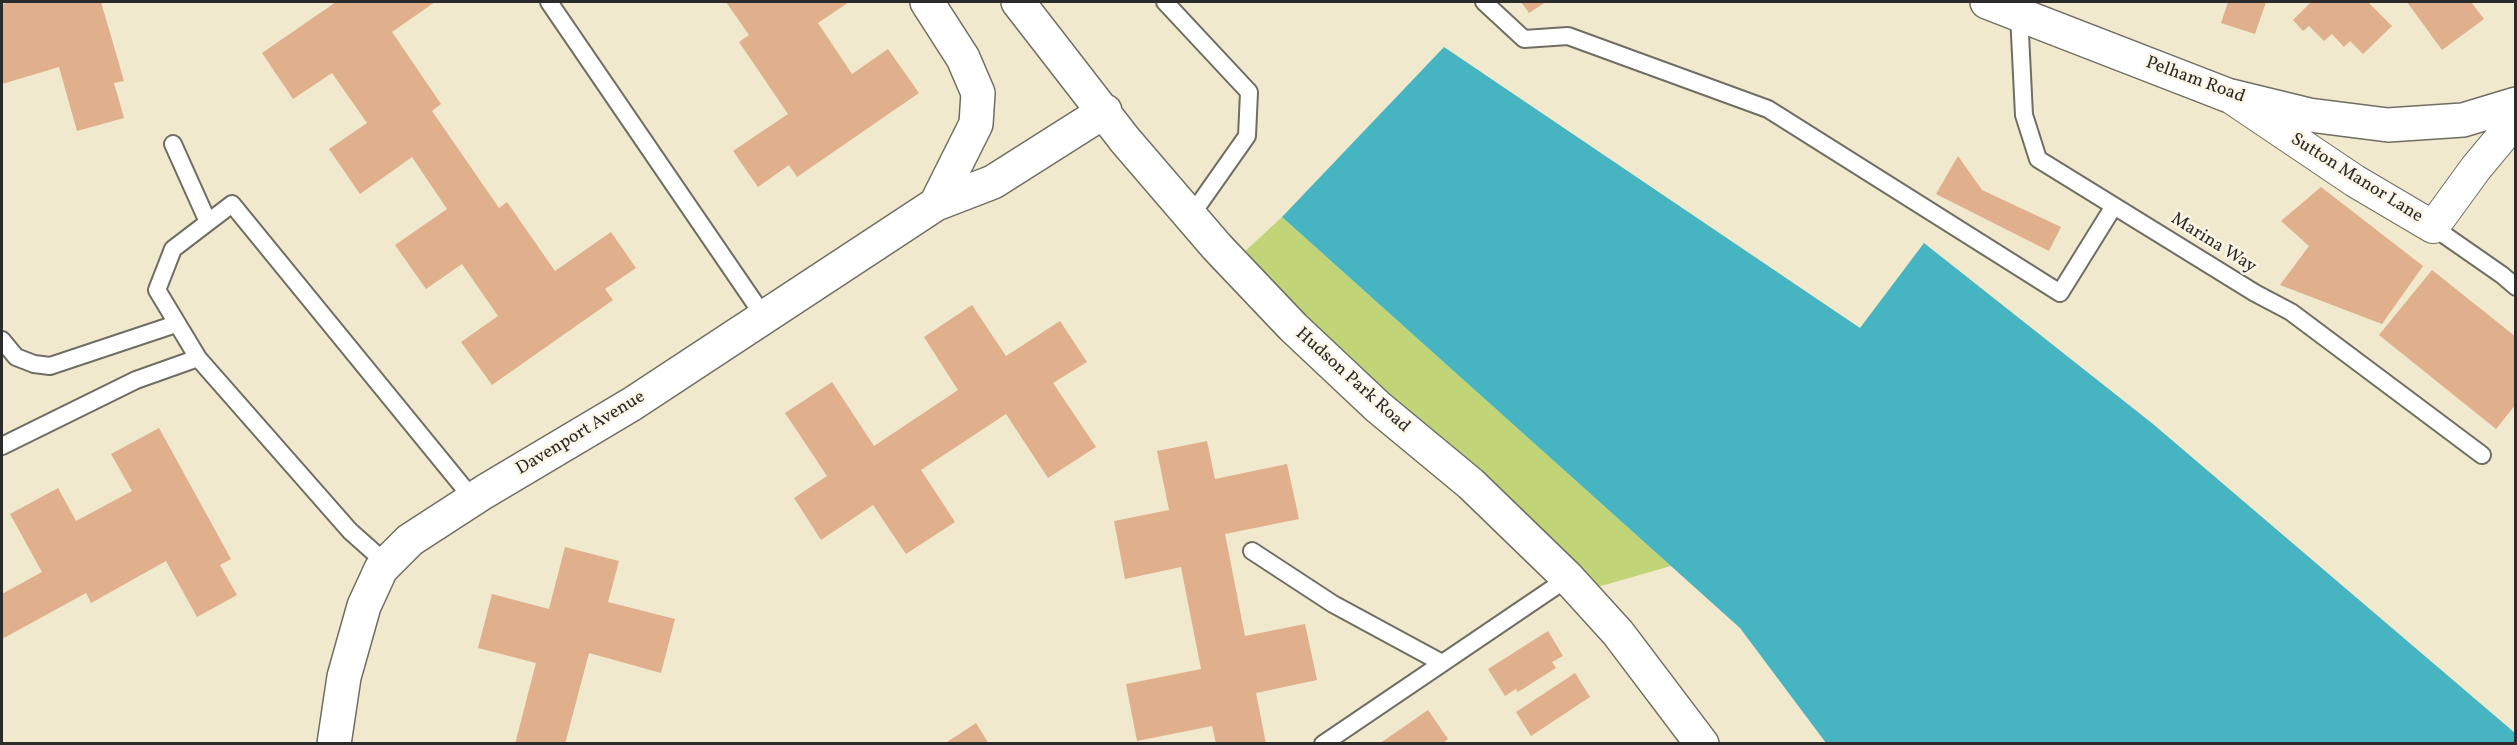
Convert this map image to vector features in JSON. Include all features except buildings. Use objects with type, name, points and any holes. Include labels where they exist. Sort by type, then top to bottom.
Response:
[{"type":"street","name":"Davenport Avenue","points":[[927,2],[963,58],[978,93],[976,124],[936,204]]},
{"type":"street","name":"Hudson Park Road","points":[[1018,2],[1105,111],[1125,140],[1191,217],[1293,327],[1378,407],[1471,484],[1568,578],[1618,633],[1702,744]]},
{"type":"street","name":"Pelham Road","points":[[1987,2],[2227,95],[2309,115],[2388,125],[2463,120],[2516,104]]},
{"type":"street","name":"Sutton Manor Lane","points":[[2227,95],[2355,181],[2433,227],[2476,168],[2516,120]]},
{"type":"street","name":"Davenport Avenue","points":[[334,744],[344,677],[364,606],[381,570],[410,540],[632,404],[936,204],[993,182],[1105,111]]},
{"type":"lane","points":[[549,2],[765,318]]},
{"type":"lane","points":[[1165,2],[1249,92],[1247,136],[1191,217]]},
{"type":"lane","points":[[1484,2],[1524,39],[1568,36],[1768,109],[2060,293],[2114,206]]},
{"type":"lane","name":"Marina Way","points":[[2019,14],[2024,115],[2038,159],[2254,293],[2292,312],[2482,456]]},
{"type":"lane","points":[[173,144],[208,222]]},
{"type":"lane","points":[[387,564],[350,531],[198,358],[157,290],[173,249],[232,204],[473,500]]},
{"type":"lane","points":[[2433,227],[2516,287]]},
{"type":"lane","points":[[2,339],[16,357],[34,364],[50,366],[176,324]]},
{"type":"lane","points":[[2,446],[136,380],[198,358]]},
{"type":"lane","points":[[1252,551],[1333,604],[1442,663]]},
{"type":"lane","points":[[1323,744],[1568,578]]},
{"type":"green space","points":[[1282,217],[1671,566],[1573,594],[1227,268]]},
{"type":"water","points":[[1444,47],[1860,328],[1924,243],[2153,424],[2515,733],[2515,743],[1826,743],[1740,628],[1282,217]]}]
